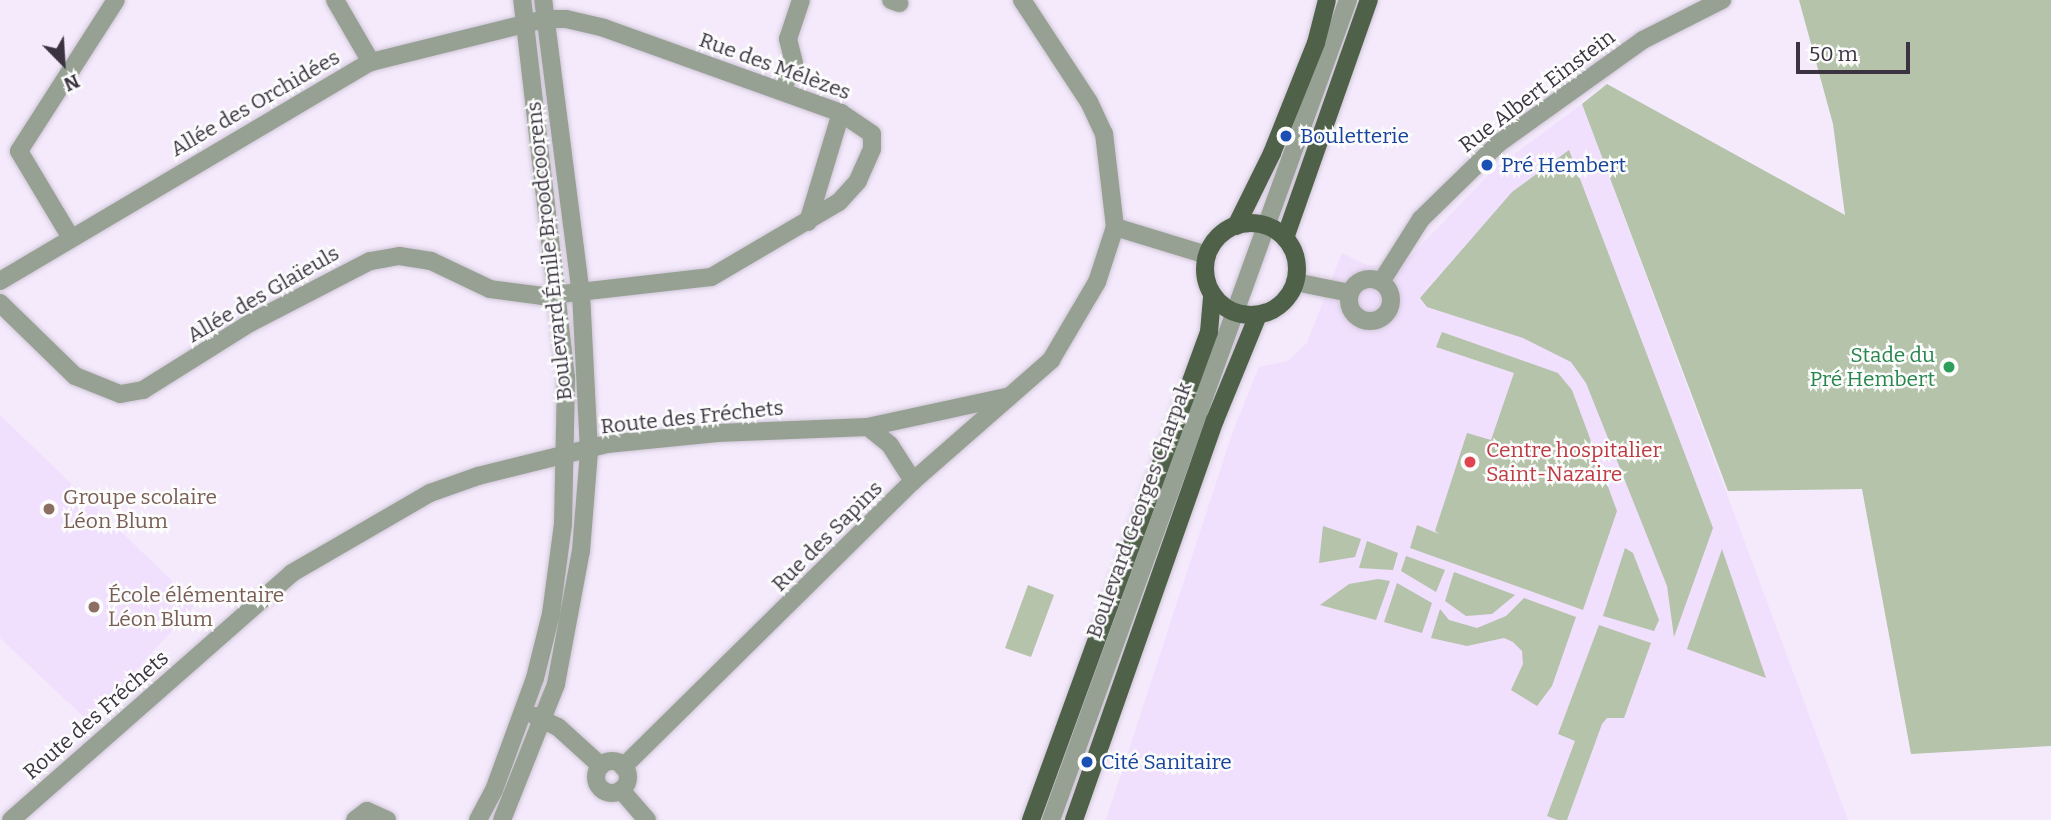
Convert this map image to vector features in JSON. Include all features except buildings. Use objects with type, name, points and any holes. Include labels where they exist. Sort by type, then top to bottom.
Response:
[{"type":"main road","points":[[1236,226],[1272,153],[1316,43],[1327,0]]},
{"type":"main road","points":[[1285,238],[1369,0]]},
{"type":"main road","points":[[1207,255],[1219,237],[1236,226],[1269,220],[1294,251],[1295,282],[1281,304],[1258,315],[1234,312],[1212,294]]},
{"type":"main road","name":"Boulevard Georges Charpak","points":[[1031,820],[1209,332],[1212,294],[1205,269],[1207,255]]},
{"type":"main road","name":"Boulevard Georges Charpak","points":[[1074,820],[1214,420],[1258,315]]},
{"type":"street","points":[[71,238],[19,151],[116,0]]},
{"type":"street","points":[[335,0],[370,62]]},
{"type":"street","name":"Boulevard Émile Broodcoorens","points":[[478,820],[523,714],[551,614],[563,524],[566,456],[559,297],[522,0]]},
{"type":"street","name":"Boulevard Émile Broodcoorens","points":[[502,820],[545,717],[569,626],[590,451],[581,295],[550,19],[543,0]]},
{"type":"street","points":[[782,91],[794,63],[788,39],[801,0]]},
{"type":"street","points":[[1022,0],[1089,102],[1104,134],[1115,227],[1207,255]]},
{"type":"street","name":"Boulevard Georges Charpak","points":[[1051,820],[1348,0]]},
{"type":"street","name":"Rue Albert Einstein","points":[[1381,282],[1421,219],[1499,142],[1643,40],[1722,0]]},
{"type":"street","name":"Allée des Orchidées","points":[[0,281],[370,62],[550,19]]},
{"type":"street","name":"Rue des Mélèzes","points":[[550,19],[604,29],[782,91],[841,113],[872,134],[872,149],[858,181],[839,202],[711,277],[581,295]]},
{"type":"street","points":[[808,222],[841,113]]},
{"type":"street","name":"Rue des Sapins","points":[[623,767],[914,481],[1051,360],[1097,282],[1115,227]]},
{"type":"street","name":"Allée des Glaïeuls","points":[[0,303],[75,376],[120,394],[163,380],[250,323],[370,261],[399,256],[431,261],[490,289],[559,297],[581,295]]},
{"type":"street","points":[[1363,280],[1381,282],[1390,299],[1387,311],[1378,319],[1366,320],[1354,313],[1350,293],[1363,280]]},
{"type":"street","points":[[1295,282],[1350,293]]},
{"type":"street","name":"Route des Fréchets","points":[[11,820],[292,573],[430,493],[478,476],[590,451],[607,444],[717,433],[868,427],[1010,396]]},
{"type":"street","points":[[961,406],[976,426]]},
{"type":"street","points":[[868,427],[890,445],[914,481]]},
{"type":"street","points":[[523,714],[545,717],[601,766]]},
{"type":"street","points":[[615,762],[623,767],[627,781],[621,790],[606,792],[598,785],[601,766],[615,762]]},
{"type":"street","points":[[621,790],[647,820]]},
{"type":"street","points":[[355,820],[367,811],[387,820]]},
{"type":"shaded area","name":"Centre hospitalier Saint-Nazaire","points":[[1582,104],[1848,820],[1106,820],[1232,434],[1259,367],[1288,361],[1307,343],[1342,253],[1367,265],[1401,266],[1494,169]]},
{"type":"shaded area","name":"Groupe scolaire Léon Blum","points":[[0,415],[196,604],[89,722],[0,638]]},
{"type":"green space","name":"Stade du Pré Hembert","points":[[1799,0],[2051,0],[2051,746],[1911,754],[1862,489],[1728,491],[1582,104],[1607,84],[1845,215],[1833,124]]},
{"type":"green space","points":[[1569,150],[1713,528],[1674,637],[1667,586],[1586,383],[1571,362],[1523,338],[1427,307],[1420,298],[1512,192]]},
{"type":"green space","points":[[1442,332],[1558,373],[1572,390],[1617,511],[1583,610],[1410,548],[1417,525],[1439,534],[1435,531],[1467,433],[1491,440],[1514,373],[1436,347]]},
{"type":"green space","points":[[1323,526],[1361,539],[1355,557],[1319,563]]},
{"type":"green space","points":[[1367,541],[1398,553],[1393,570],[1359,568]]},
{"type":"green space","points":[[1625,548],[1633,553],[1659,620],[1654,631],[1603,616]]},
{"type":"green space","points":[[1722,549],[1766,678],[1687,649]]},
{"type":"green space","points":[[1406,556],[1445,570],[1436,592],[1401,571]]},
{"type":"green space","points":[[1454,572],[1515,595],[1492,614],[1466,616],[1445,601]]},
{"type":"green space","points":[[1378,579],[1390,581],[1376,620],[1320,605],[1349,584]]},
{"type":"green space","points":[[1397,583],[1432,603],[1422,633],[1384,622]]},
{"type":"green space","points":[[1028,585],[1054,595],[1031,657],[1005,648]]},
{"type":"green space","points":[[1524,598],[1576,617],[1552,686],[1537,706],[1511,690],[1523,664],[1522,651],[1513,642],[1504,638],[1467,646],[1431,638],[1440,609],[1449,620],[1477,628],[1506,616]]},
{"type":"green space","points":[[1599,625],[1651,643],[1624,718],[1607,718],[1602,724],[1567,820],[1558,820],[1547,816],[1575,741],[1558,734]]},
{"type":"place","name":"Bouletterie","points":[[1286,136]]},
{"type":"place","name":"Pré Hembert","points":[[1487,165]]},
{"type":"place","name":"Stade du Pré Hembert","points":[[1949,367]]},
{"type":"place","name":"Centre hospitalier Saint-Nazaire","points":[[1470,462]]},
{"type":"place","name":"Groupe scolaire Léon Blum","points":[[49,509]]},
{"type":"place","name":"École élémentaire Léon Blum","points":[[94,607]]},
{"type":"place","name":"Cité Sanitaire","points":[[1087,762]]}]
